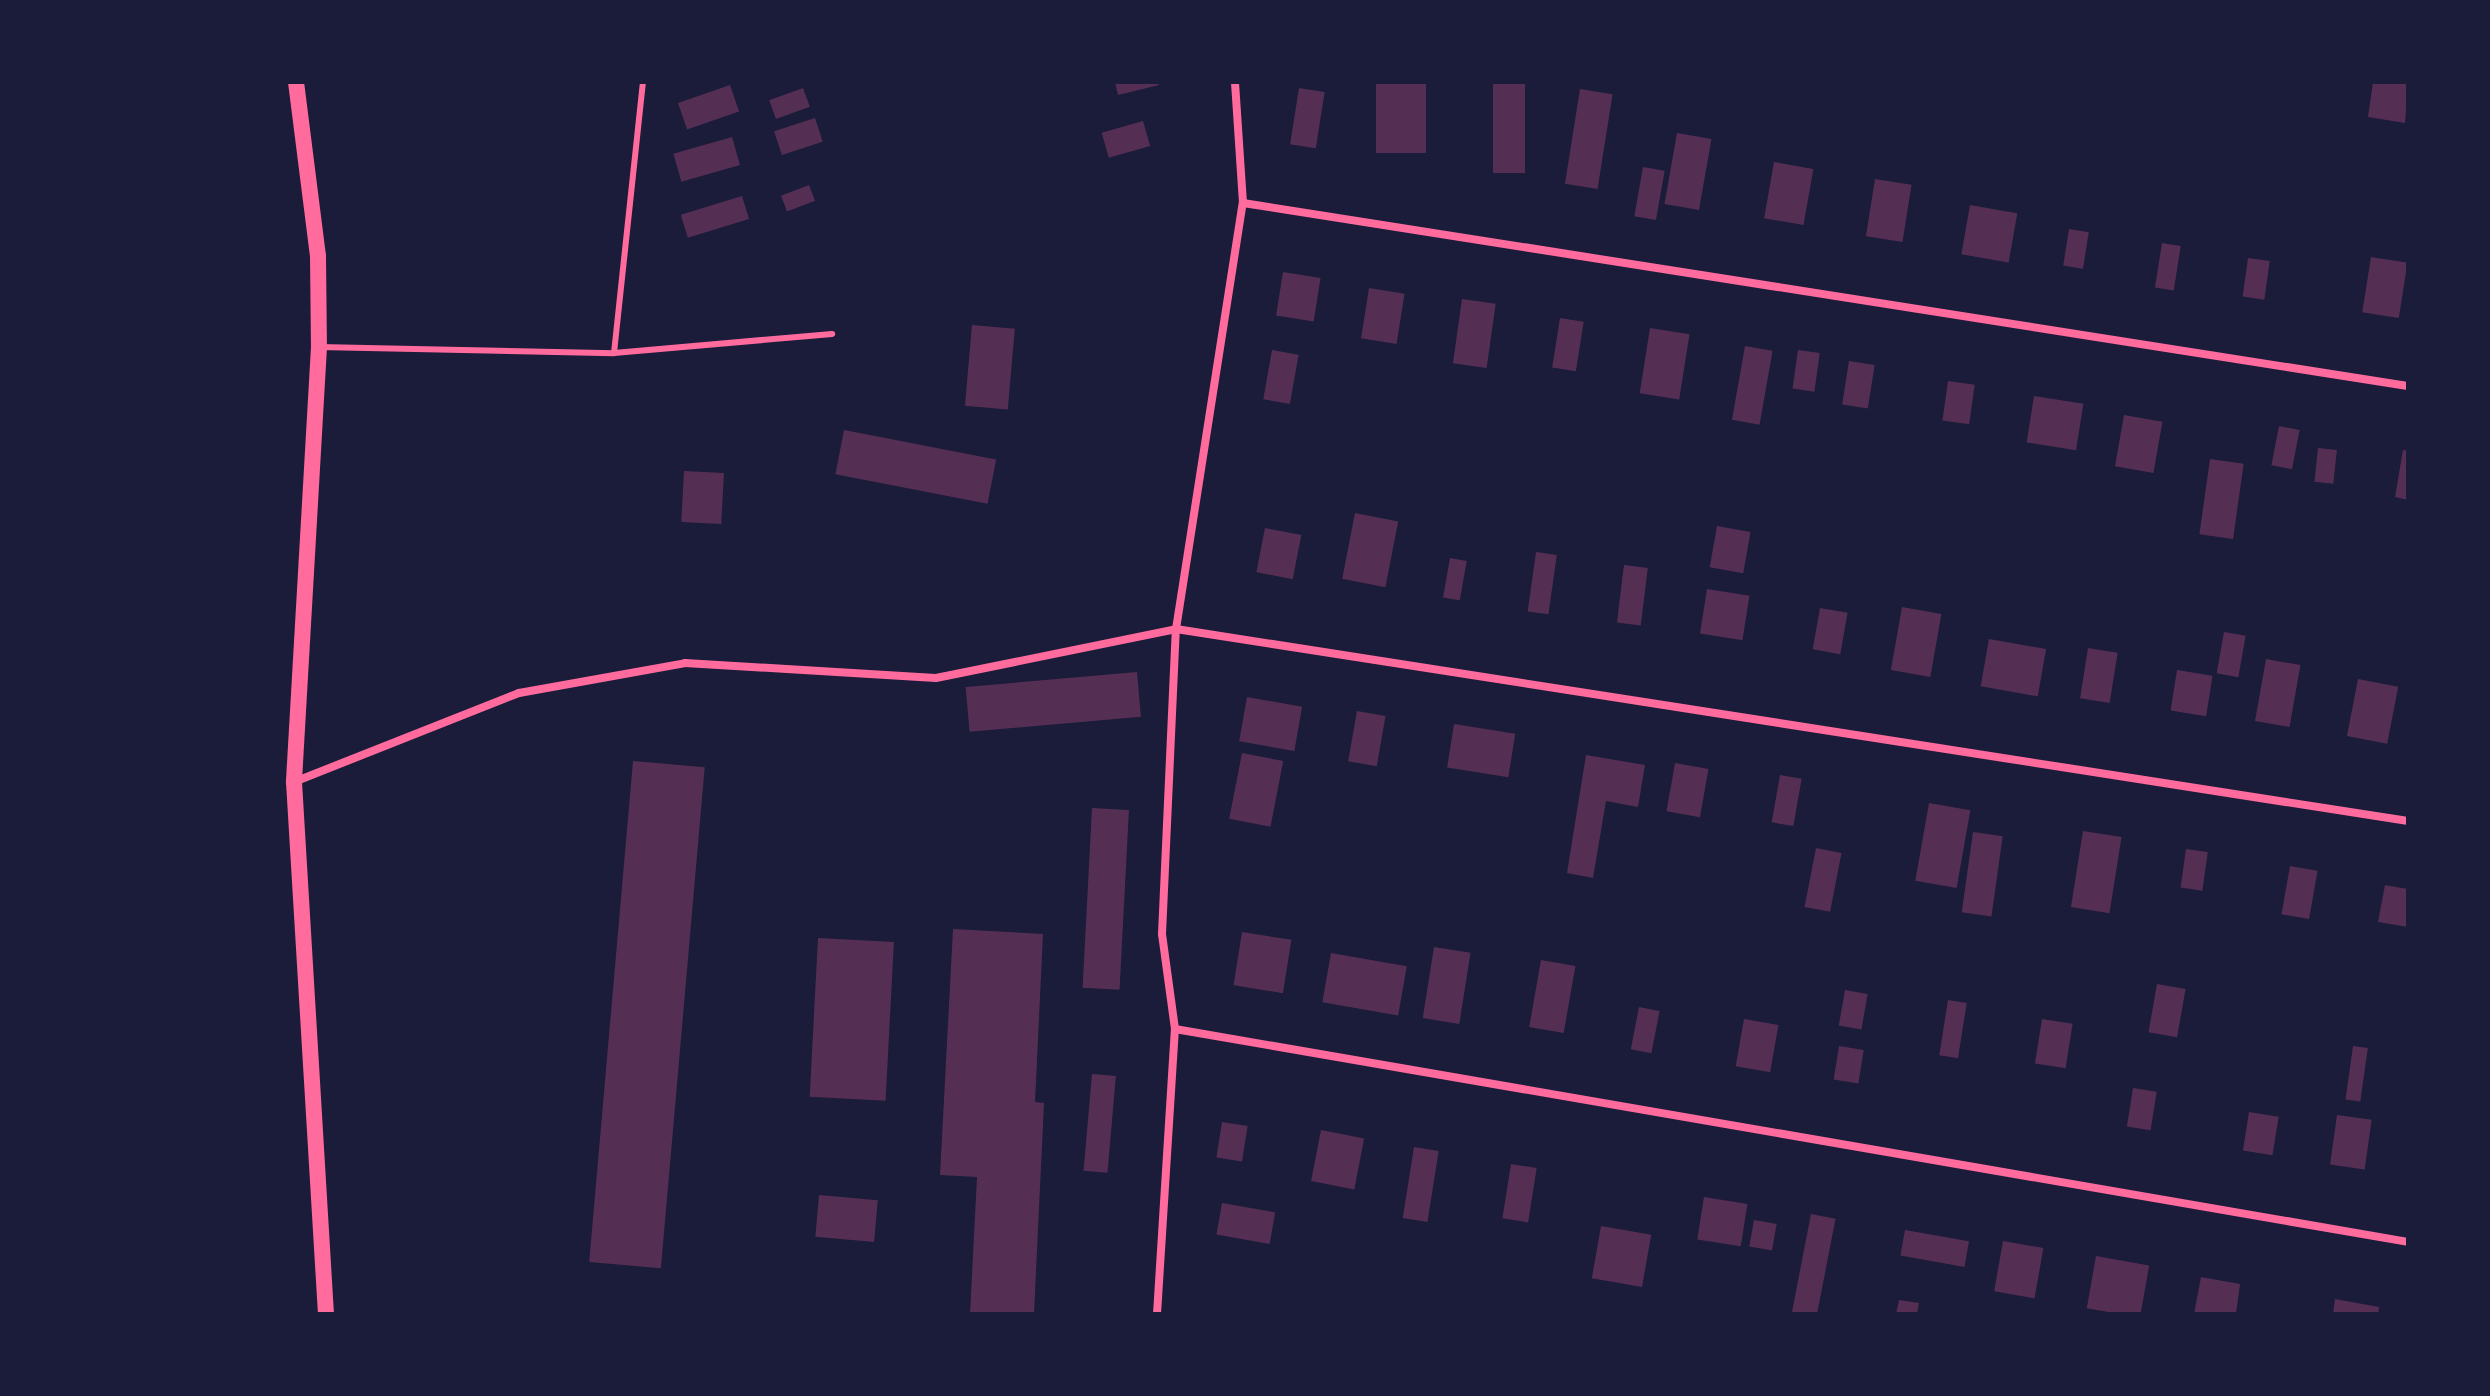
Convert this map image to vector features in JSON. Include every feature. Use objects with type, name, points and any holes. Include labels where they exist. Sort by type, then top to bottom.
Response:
[{"type":"main road","points":[[296,82],[318,256],[319,347],[294,782],[326,1314]]},
{"type":"street","points":[[1157,1314],[1175,1029],[1162,934],[1176,629],[1243,203],[1235,82]]},
{"type":"street","points":[[1243,203],[2408,386]]},
{"type":"street","points":[[294,782],[519,693],[685,663],[936,678],[1176,629],[2408,821]]},
{"type":"street","points":[[1175,1029],[2408,1242]]},
{"type":"lane","points":[[614,353],[643,82]]},
{"type":"lane","points":[[319,347],[614,353],[832,334]]},
{"type":"building","points":[[1115,82],[1158,82],[1159,85],[1118,95]]},
{"type":"building","points":[[1376,82],[1426,82],[1426,153],[1376,153]]},
{"type":"building","points":[[1493,82],[1525,82],[1525,173],[1493,173]]},
{"type":"building","points":[[2373,82],[2408,82],[2405,123],[2368,117]]},
{"type":"building","points":[[730,85],[739,111],[687,129],[678,103]]},
{"type":"building","points":[[803,88],[810,107],[776,119],[769,100]]},
{"type":"building","points":[[1299,88],[1325,92],[1316,148],[1290,144]]},
{"type":"building","points":[[1580,89],[1613,94],[1598,189],[1565,184]]},
{"type":"building","points":[[815,118],[823,142],[782,155],[774,131]]},
{"type":"building","points":[[1143,121],[1150,146],[1109,158],[1102,133]]},
{"type":"building","points":[[1677,133],[1711,139],[1699,210],[1664,204]]},
{"type":"building","points":[[732,137],[740,165],[681,182],[673,154]]},
{"type":"building","points":[[1774,162],[1813,169],[1803,225],[1764,218]]},
{"type":"building","points":[[1643,167],[1665,171],[1656,220],[1634,216]]},
{"type":"building","points":[[1875,179],[1912,185],[1902,242],[1866,236]]},
{"type":"building","points":[[809,185],[815,201],[787,212],[781,196]]},
{"type":"building","points":[[742,196],[749,219],[688,238],[681,215]]},
{"type":"building","points":[[1970,205],[2017,213],[2009,263],[1961,254]]},
{"type":"building","points":[[2069,229],[2089,232],[2083,269],[2063,266]]},
{"type":"building","points":[[2162,243],[2181,246],[2174,290],[2155,287]]},
{"type":"building","points":[[2371,257],[2408,263],[2399,318],[2362,312]]},
{"type":"building","points":[[2248,258],[2270,261],[2264,300],[2243,297]]},
{"type":"building","points":[[1283,272],[1321,278],[1314,321],[1276,315]]},
{"type":"building","points":[[1369,288],[1405,294],[1397,344],[1361,338]]},
{"type":"building","points":[[1462,299],[1496,304],[1487,368],[1453,363]]},
{"type":"building","points":[[1560,318],[1584,322],[1576,371],[1552,367]]},
{"type":"building","points":[[972,325],[1015,329],[1008,409],[965,406]]},
{"type":"building","points":[[1650,328],[1690,334],[1679,399],[1640,393]]},
{"type":"building","points":[[1745,346],[1773,351],[1760,425],[1732,420]]},
{"type":"building","points":[[1272,350],[1299,355],[1290,404],[1263,399]]},
{"type":"building","points":[[1798,350],[1820,353],[1814,392],[1793,389]]},
{"type":"building","points":[[1849,361],[1875,365],[1868,409],[1842,404]]},
{"type":"building","points":[[1948,381],[1975,385],[1969,424],[1942,421]]},
{"type":"building","points":[[2034,396],[2083,404],[2076,450],[2027,442]]},
{"type":"building","points":[[2124,415],[2162,422],[2153,473],[2115,466]]},
{"type":"building","points":[[2279,426],[2300,430],[2292,469],[2271,465]]},
{"type":"building","points":[[844,430],[996,460],[988,504],[835,474]]},
{"type":"building","points":[[2318,448],[2337,450],[2333,484],[2314,482]]},
{"type":"building","points":[[2403,450],[2408,451],[2408,500],[2395,497]]},
{"type":"building","points":[[2210,459],[2244,464],[2233,539],[2199,534]]},
{"type":"building","points":[[684,471],[724,473],[721,524],[681,522]]},
{"type":"building","points":[[1355,513],[1398,521],[1385,587],[1342,579]]},
{"type":"building","points":[[1717,526],[1750,532],[1743,573],[1710,567]]},
{"type":"building","points":[[1265,528],[1301,535],[1293,579],[1256,572]]},
{"type":"building","points":[[1536,552],[1557,555],[1548,614],[1528,611]]},
{"type":"building","points":[[1450,558],[1467,561],[1460,600],[1443,597]]},
{"type":"building","points":[[1624,565],[1648,568],[1641,625],[1617,623]]},
{"type":"building","points":[[1707,589],[1749,596],[1742,640],[1700,633]]},
{"type":"building","points":[[1902,607],[1941,614],[1930,677],[1891,670]]},
{"type":"building","points":[[1820,608],[1848,613],[1840,654],[1813,649]]},
{"type":"building","points":[[2224,632],[2246,636],[2238,677],[2217,673]]},
{"type":"building","points":[[1989,639],[2046,649],[2038,696],[1981,686]]},
{"type":"building","points":[[2088,648],[2118,653],[2110,703],[2080,698]]},
{"type":"building","points":[[2266,659],[2300,665],[2290,727],[2255,721]]},
{"type":"building","points":[[2177,670],[2213,676],[2206,716],[2171,710]]},
{"type":"building","points":[[1137,672],[1141,717],[970,732],[966,687]]},
{"type":"building","points":[[2358,679],[2398,687],[2387,744],[2347,736]]},
{"type":"building","points":[[1247,697],[1302,707],[1294,751],[1239,741]]},
{"type":"building","points":[[1357,711],[1386,716],[1377,766],[1348,761]]},
{"type":"building","points":[[1454,724],[1515,734],[1508,777],[1447,767]]},
{"type":"building","points":[[1242,753],[1283,761],[1270,827],[1229,819]]},
{"type":"building","points":[[1586,755],[1645,765],[1638,807],[1606,801],[1593,878],[1567,873]]},
{"type":"building","points":[[633,761],[705,767],[661,1268],[589,1262]]},
{"type":"building","points":[[1675,763],[1708,769],[1700,817],[1666,811]]},
{"type":"building","points":[[1780,775],[1802,779],[1793,826],[1772,822]]},
{"type":"building","points":[[1929,803],[1970,810],[1957,888],[1915,881]]},
{"type":"building","points":[[1092,808],[1129,810],[1120,990],[1083,988]]},
{"type":"building","points":[[2083,831],[2122,837],[2109,913],[2071,907]]},
{"type":"building","points":[[1973,832],[2003,836],[1991,916],[1962,912]]},
{"type":"building","points":[[1816,848],[1842,853],[1830,912],[1805,907]]},
{"type":"building","points":[[2186,849],[2208,852],[2202,891],[2181,888]]},
{"type":"building","points":[[2290,866],[2318,871],[2309,919],[2281,914]]},
{"type":"building","points":[[2385,885],[2408,889],[2408,927],[2378,922]]},
{"type":"building","points":[[953,929],[1043,934],[1035,1102],[1044,1103],[1034,1314],[970,1314],[977,1177],[940,1175]]},
{"type":"building","points":[[1242,932],[1291,940],[1283,993],[1234,985]]},
{"type":"building","points":[[818,938],[894,942],[886,1101],[810,1097]]},
{"type":"building","points":[[1434,947],[1471,953],[1459,1024],[1423,1018]]},
{"type":"building","points":[[1331,953],[1407,966],[1398,1016],[1322,1002]]},
{"type":"building","points":[[1541,960],[1575,966],[1564,1033],[1529,1027]]},
{"type":"building","points":[[2157,984],[2186,989],[2177,1037],[2148,1032]]},
{"type":"building","points":[[1845,990],[1868,994],[1861,1029],[1839,1025]]},
{"type":"building","points":[[1948,1000],[1967,1003],[1958,1058],[1939,1055]]},
{"type":"building","points":[[1639,1007],[1660,1011],[1651,1053],[1631,1049]]},
{"type":"building","points":[[1744,1019],[1778,1025],[1770,1072],[1736,1066]]},
{"type":"building","points":[[2042,1019],[2073,1024],[2066,1068],[2035,1063]]},
{"type":"building","points":[[1839,1046],[1864,1050],[1858,1083],[1834,1080]]},
{"type":"building","points":[[2353,1046],[2368,1048],[2360,1102],[2345,1099]]},
{"type":"building","points":[[1092,1074],[1116,1076],[1107,1173],[1084,1171]]},
{"type":"building","points":[[2133,1088],[2157,1092],[2151,1130],[2127,1127]]},
{"type":"building","points":[[2249,1112],[2279,1117],[2273,1155],[2243,1151]]},
{"type":"building","points":[[2337,1115],[2372,1120],[2365,1169],[2330,1165]]},
{"type":"building","points":[[1222,1122],[1248,1126],[1242,1162],[1216,1158]]},
{"type":"building","points":[[1321,1130],[1364,1138],[1354,1189],[1311,1181]]},
{"type":"building","points":[[1414,1147],[1439,1151],[1427,1222],[1403,1218]]},
{"type":"building","points":[[1511,1164],[1537,1168],[1528,1222],[1502,1218]]},
{"type":"building","points":[[819,1195],[878,1200],[874,1242],[815,1237]]},
{"type":"building","points":[[1704,1197],[1747,1204],[1741,1246],[1697,1239]]},
{"type":"building","points":[[1222,1203],[1275,1212],[1270,1244],[1216,1235]]},
{"type":"building","points":[[1811,1214],[1836,1219],[1817,1314],[1792,1313]]},
{"type":"building","points":[[1754,1220],[1777,1224],[1772,1251],[1749,1247]]},
{"type":"building","points":[[1601,1226],[1651,1235],[1642,1287],[1592,1278]]},
{"type":"building","points":[[1905,1230],[1969,1241],[1964,1267],[1900,1256]]},
{"type":"building","points":[[2003,1241],[2043,1248],[2035,1298],[1994,1291]]},
{"type":"building","points":[[2096,1256],[2149,1265],[2141,1314],[2087,1308]]},
{"type":"building","points":[[2201,1277],[2240,1284],[2236,1314],[2194,1314]]},
{"type":"building","points":[[2335,1299],[2379,1307],[2378,1314],[2333,1314]]},
{"type":"building","points":[[1899,1300],[1919,1303],[1917,1314],[1896,1314]]}]
